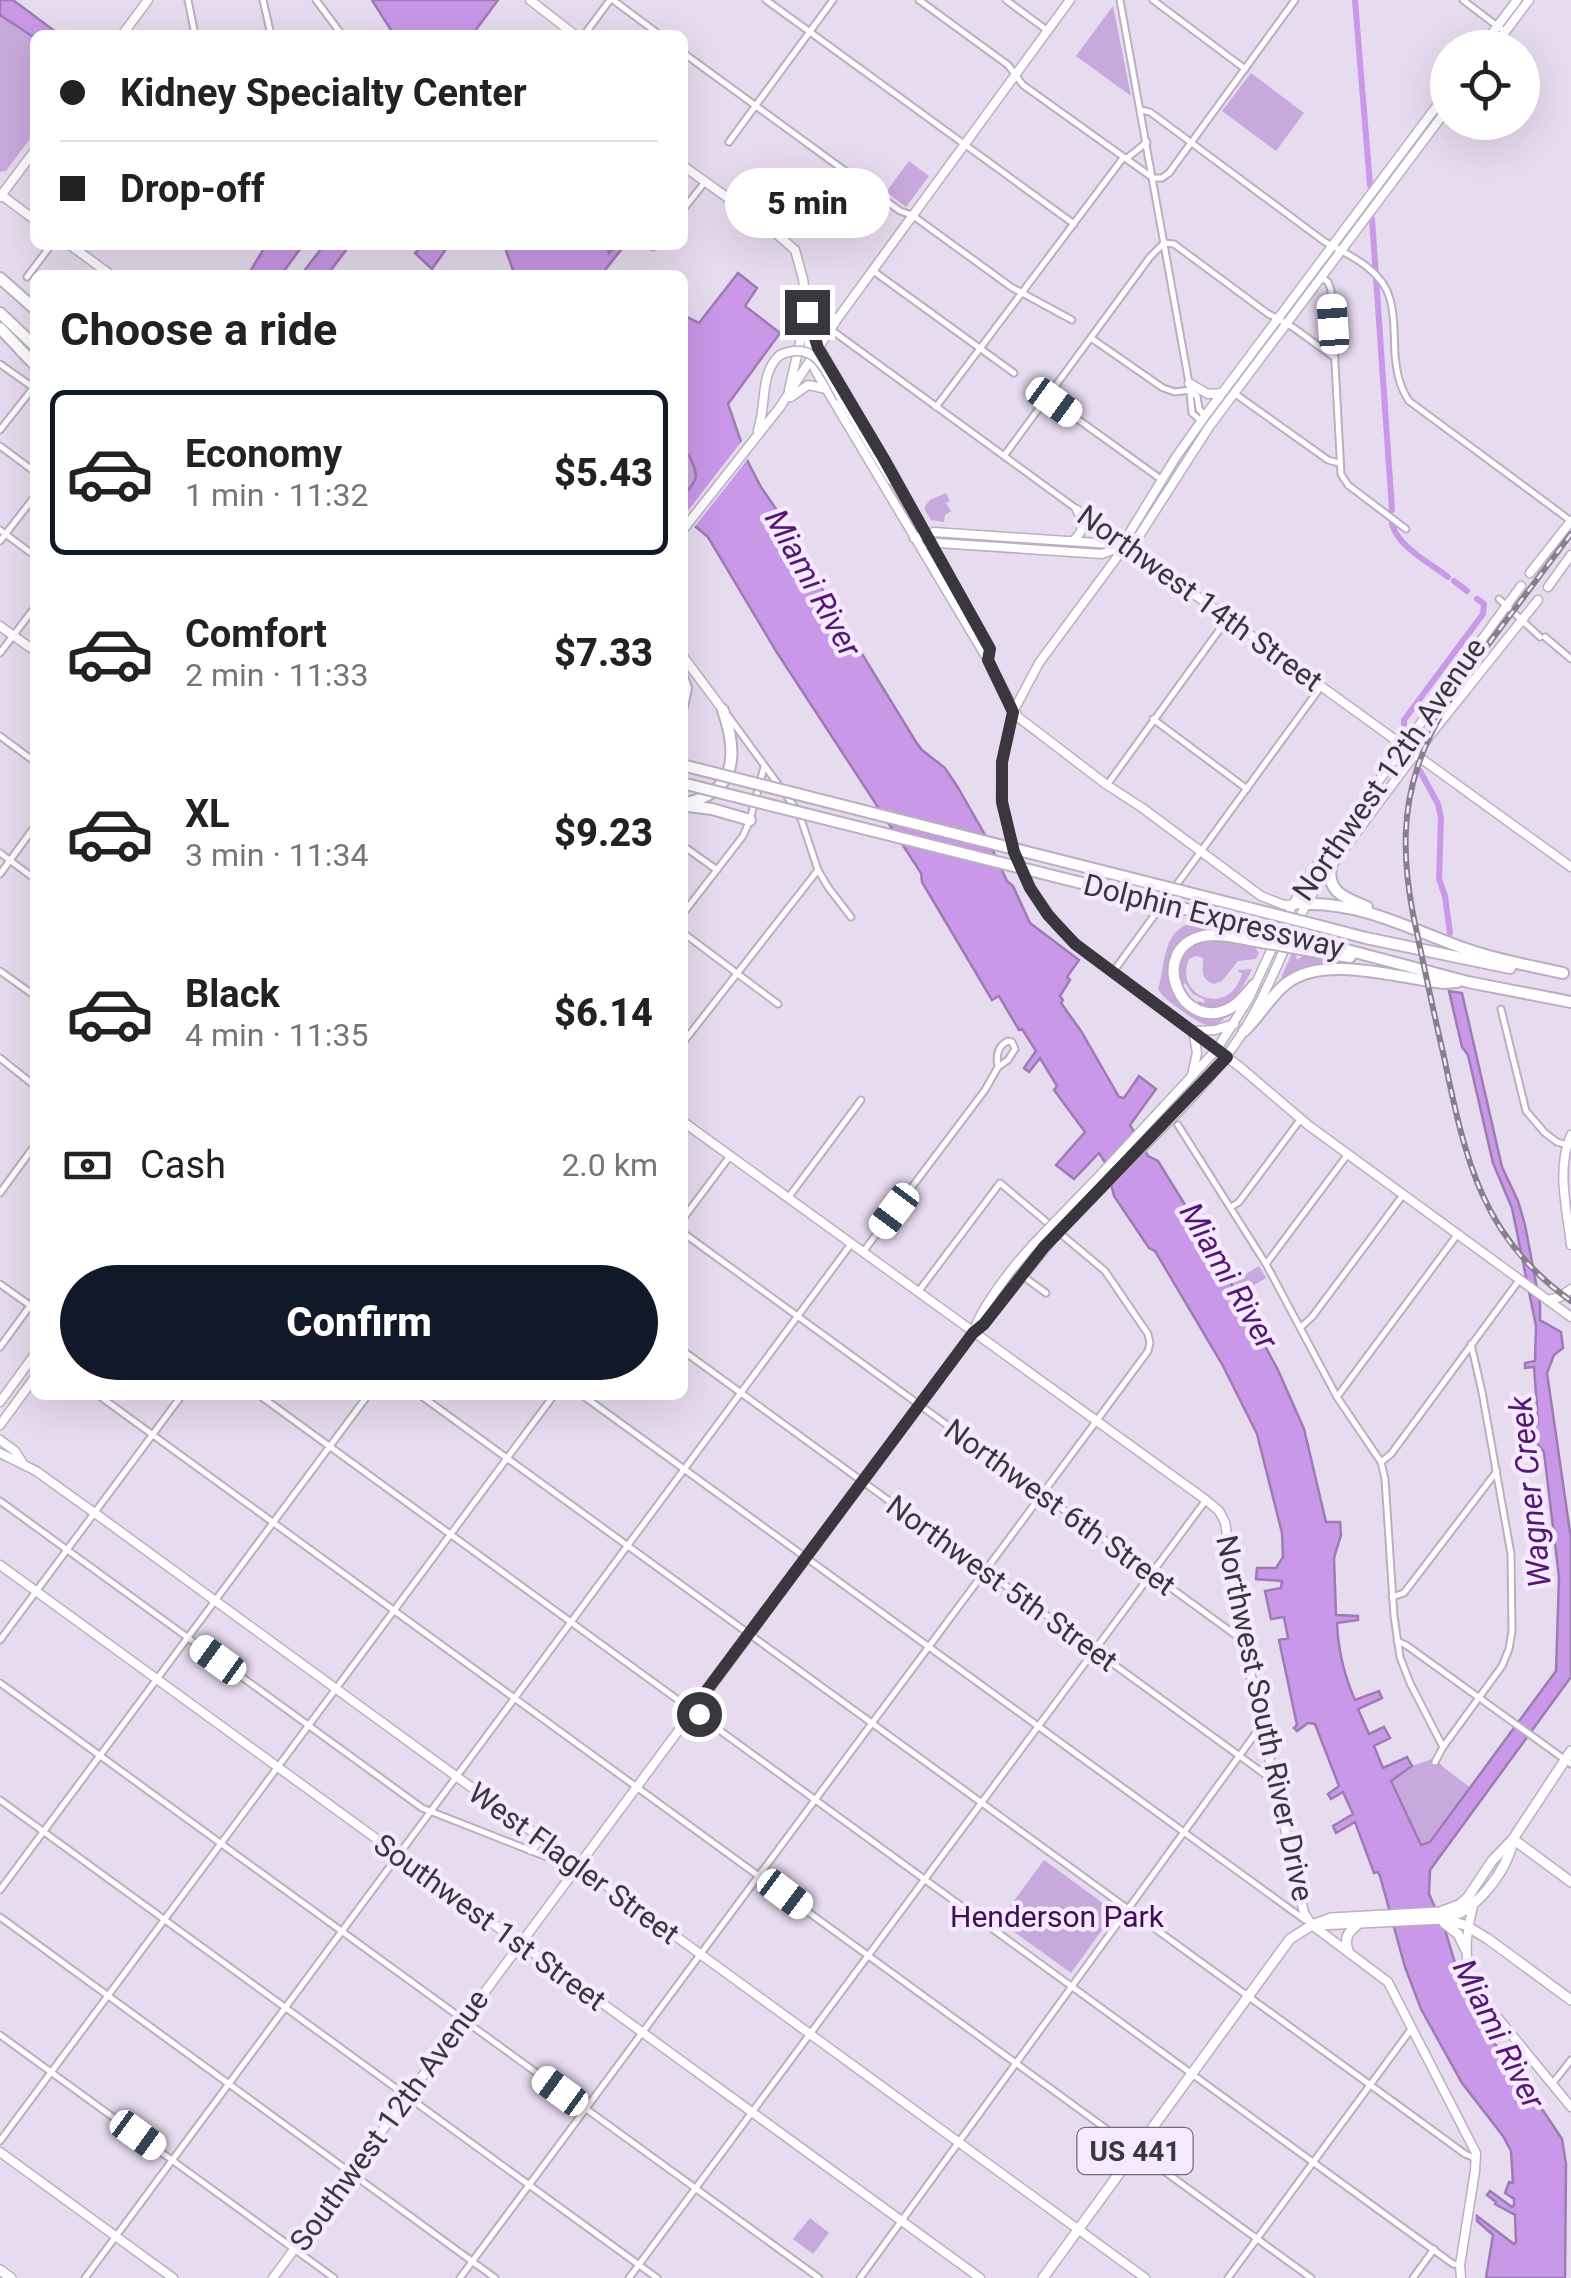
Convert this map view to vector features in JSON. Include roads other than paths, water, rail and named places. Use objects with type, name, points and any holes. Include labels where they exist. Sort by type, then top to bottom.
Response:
[{"type":"highway","points":[[0,278],[30,305]]},
{"type":"highway","points":[[0,313],[30,341]]},
{"type":"highway","points":[[0,328],[30,360]]},
{"type":"highway","points":[[688,802],[714,791],[731,765],[734,746],[723,710]]},
{"type":"highway","name":"Dolphin Expressway","points":[[688,767],[1476,962],[1567,974]]},
{"type":"highway","name":"Dolphin Expressway","points":[[688,785],[1310,946],[1571,1002]]},
{"type":"highway","points":[[688,805],[750,820]]},
{"type":"highway","points":[[1331,866],[1330,879],[1339,894],[1394,921]]},
{"type":"highway","points":[[1306,904],[1349,908],[1491,957],[1567,974]]},
{"type":"highway","points":[[1254,986],[1232,1007],[1212,1012],[1197,1010],[1178,994],[1174,979],[1176,961],[1182,949],[1200,937],[1218,935],[1310,946]]},
{"type":"highway","points":[[1239,1028],[1289,982],[1318,969],[1443,983],[1468,982]]},
{"type":"main road","points":[[126,30],[148,0]]},
{"type":"main road","points":[[530,0],[569,30]]},
{"type":"main road","points":[[688,524],[786,399],[832,326],[1070,0]]},
{"type":"main road","points":[[1502,29],[1517,0]]},
{"type":"main road","points":[[1502,29],[1529,0]]},
{"type":"main road","points":[[917,542],[1102,554],[1115,551],[1138,536],[1166,483],[1277,318],[1430,115]]},
{"type":"main road","points":[[1190,386],[1204,392],[1227,391],[1286,324],[1430,132]]},
{"type":"main road","points":[[30,156],[0,193],[30,216]]},
{"type":"main road","points":[[688,168],[794,250],[808,316],[811,361],[988,660],[1013,712],[1267,900],[1306,904]]},
{"type":"main road","points":[[77,250],[105,270]]},
{"type":"main road","points":[[808,316],[818,325],[832,326]]},
{"type":"main road","points":[[808,316],[818,348],[990,649],[988,660]]},
{"type":"main road","points":[[786,399],[808,316]]},
{"type":"main road","points":[[754,440],[764,414],[767,370],[780,355],[798,350],[813,355],[903,496]]},
{"type":"main road","points":[[786,399],[808,385],[827,389]]},
{"type":"main road","points":[[1074,541],[1084,526],[1078,510]]},
{"type":"main road","points":[[1530,574],[1571,521]]},
{"type":"main road","points":[[917,542],[925,534],[937,532],[1126,544]]},
{"type":"main road","points":[[1126,544],[1036,668],[1013,712],[1005,741],[1001,797],[1011,843],[1030,888],[1075,944],[1193,1030],[1300,1120],[1571,1316]]},
{"type":"main road","name":"Northwest 14th Street","points":[[1126,544],[1571,867]]},
{"type":"main road","points":[[1548,587],[1571,555]]},
{"type":"main road","name":"Northwest 12th Avenue","points":[[973,1333],[978,1319],[1013,1269],[1178,1110],[1227,1057],[1254,986],[1292,905],[1322,856],[1503,602],[1521,586]]},
{"type":"main road","name":"Northwest 12th Avenue","points":[[578,1866],[1049,1236],[1239,1028],[1272,979],[1306,904],[1331,866],[1538,600]]},
{"type":"main road","points":[[0,626],[30,648]]},
{"type":"main road","points":[[688,663],[723,710]]},
{"type":"main road","points":[[1005,741],[1019,728],[1030,728]]},
{"type":"main road","points":[[1193,1030],[1239,1028]]},
{"type":"main road","points":[[1191,1078],[1198,1052],[1193,1030]]},
{"type":"main road","points":[[688,1126],[1206,1500]]},
{"type":"main road","points":[[1570,1140],[1563,1174],[1571,1245]]},
{"type":"main road","points":[[1544,1297],[1560,1297],[1571,1289]]},
{"type":"main road","points":[[0,1402],[30,1361]]},
{"type":"main road","points":[[0,1424],[30,1385]]},
{"type":"main road","points":[[0,1440],[22,1462]]},
{"type":"main road","name":"West Flagler Street","points":[[0,1453],[22,1462],[94,1513],[1145,2278]]},
{"type":"main road","name":"Northwest South River Drive","points":[[1206,1500],[1223,1516],[1243,1641],[1300,1901],[1312,1924],[1388,1982],[1476,2159]]},
{"type":"main road","name":"Southwest 1st Street","points":[[0,1565],[980,2278]]},
{"type":"main road","points":[[1454,1919],[1569,1758]]},
{"type":"main road","points":[[531,1850],[537,1836]]},
{"type":"main road","points":[[1513,1839],[1571,1882]]},
{"type":"main road","points":[[1312,1924],[1331,1918],[1454,1919],[1485,1893],[1510,1853],[1513,1839]]},
{"type":"main road","points":[[1500,1853],[1475,1898],[1466,1931],[1472,1983],[1571,2107]]},
{"type":"main road","name":"Southwest 12th Avenue","points":[[272,2278],[578,1866]]},
{"type":"main road","points":[[1473,1906],[1475,1922],[1488,1939]]},
{"type":"main road","points":[[1348,1951],[1346,1939],[1358,1924],[1370,1919],[1440,1912],[1488,1939],[1571,2000]]},
{"type":"main road","points":[[1454,1919],[1468,1951]]},
{"type":"main road","points":[[1312,1924],[1358,1924]]},
{"type":"main road","name":"US 441","points":[[1044,2278],[1290,1939],[1312,1924]]},
{"type":"main road","points":[[1468,1951],[1488,1939]]},
{"type":"main road","points":[[0,2152],[172,2278]]},
{"type":"main road","points":[[1462,2278],[1460,2265],[1476,2159]]},
{"type":"main road","points":[[0,2270],[11,2278]]},
{"type":"street","points":[[188,0],[194,30]]},
{"type":"street","points":[[263,0],[269,30]]},
{"type":"street","points":[[316,0],[338,30]]},
{"type":"street","points":[[588,30],[611,0],[653,30]]},
{"type":"street","points":[[766,0],[1074,224]]},
{"type":"street","points":[[728,142],[833,0]]},
{"type":"street","points":[[919,0],[1008,65],[1023,86],[1154,178],[1169,173],[1295,0]]},
{"type":"street","points":[[1006,0],[1048,31]]},
{"type":"street","points":[[1120,0],[1190,386],[1207,421]]},
{"type":"street","points":[[1153,0],[1245,69]]},
{"type":"street","points":[[1463,0],[1502,29]]},
{"type":"street","points":[[688,56],[900,211],[1011,287],[1072,320]]},
{"type":"street","points":[[1140,110],[1146,110],[1374,273],[1392,304],[1397,371],[1409,401],[1571,521]]},
{"type":"street","points":[[936,407],[1124,158],[1135,154],[1146,142]]},
{"type":"street","points":[[688,204],[706,182]]},
{"type":"street","points":[[1164,243],[1174,244],[1336,358]]},
{"type":"street","points":[[1004,456],[1164,243]]},
{"type":"street","points":[[872,270],[1014,373]]},
{"type":"street","points":[[27,277],[30,273]]},
{"type":"street","points":[[1322,277],[1330,286],[1342,476],[1348,485],[1406,529]]},
{"type":"street","name":"Northwest 14th Street","points":[[832,326],[936,407],[1126,544]]},
{"type":"street","points":[[1091,338],[1164,388],[1175,392],[1190,386]]},
{"type":"street","points":[[0,364],[30,385]]},
{"type":"street","points":[[1227,391],[1328,460],[1339,462]]},
{"type":"street","points":[[0,430],[30,393]]},
{"type":"street","points":[[1047,398],[1166,483]]},
{"type":"street","points":[[0,446],[30,468]]},
{"type":"street","points":[[0,541],[3,532],[30,502]]},
{"type":"street","points":[[3,532],[30,552]]},
{"type":"street","points":[[1503,602],[1571,659]]},
{"type":"street","points":[[0,653],[30,614]]},
{"type":"street","points":[[1107,785],[1228,618]]},
{"type":"street","points":[[1113,972],[1322,686]]},
{"type":"street","points":[[723,710],[799,813],[818,870],[851,917]]},
{"type":"street","points":[[1153,719],[1247,789]]},
{"type":"street","points":[[0,736],[30,758]]},
{"type":"street","points":[[688,907],[740,840],[750,820],[764,766]]},
{"type":"street","points":[[0,874],[30,833]]},
{"type":"street","points":[[688,849],[717,870]]},
{"type":"street","points":[[0,853],[30,875]]},
{"type":"street","points":[[688,1036],[818,870]]},
{"type":"street","points":[[688,936],[778,1004]]},
{"type":"street","points":[[0,970],[30,992]]},
{"type":"street","points":[[1501,1009],[1526,1110],[1557,1142],[1570,1140]]},
{"type":"street","points":[[862,1252],[998,1068],[1012,1055],[1012,1042],[1000,1047],[998,1068]]},
{"type":"street","points":[[0,1058],[30,1082]]},
{"type":"street","points":[[788,1198],[861,1100]]},
{"type":"street","points":[[1231,1207],[1300,1120]]},
{"type":"street","points":[[1178,1125],[1266,1264],[1336,1397],[1381,1462],[1397,1642],[1406,1674],[1443,1747]]},
{"type":"street","points":[[0,1192],[30,1152]]},
{"type":"street","points":[[1266,1264],[1348,1154]]},
{"type":"street","points":[[688,1212],[730,1156]]},
{"type":"street","points":[[460,2278],[1148,1351],[1150,1339],[1105,1271],[1000,1183],[918,1293]]},
{"type":"street","points":[[1301,1327],[1403,1194]]},
{"type":"street","points":[[1336,1397],[1458,1234]]},
{"type":"street","name":"Northwest 6th Street","points":[[688,1236],[1243,1641]]},
{"type":"street","points":[[84,2278],[852,1244]]},
{"type":"street","points":[[1022,1275],[1046,1293]]},
{"type":"street","points":[[1381,1462],[1522,1281]]},
{"type":"street","points":[[0,1284],[30,1303]]},
{"type":"street","points":[[0,1347],[30,1309]]},
{"type":"street","points":[[1435,1762],[1504,1660],[1512,1631],[1511,1560],[1472,1344]]},
{"type":"street","name":"Northwest 5th Street","points":[[688,1354],[1274,1781]]},
{"type":"street","points":[[105,1400],[1311,2278]]},
{"type":"street","points":[[0,1640],[178,1400]]},
{"type":"street","points":[[267,1400],[1453,2264],[1460,2265]]},
{"type":"street","points":[[0,1890],[364,1400]]},
{"type":"street","points":[[427,1400],[1476,2159]]},
{"type":"street","points":[[0,2141],[550,1400]]},
{"type":"street","points":[[589,1400],[1312,1924]]},
{"type":"street","points":[[1392,1597],[1404,1592],[1496,1471]]},
{"type":"street","points":[[628,2278],[1206,1500]]},
{"type":"street","points":[[0,1501],[430,1812],[562,1865],[567,1881]]},
{"type":"street","points":[[1397,1642],[1545,1746],[1569,1758]]},
{"type":"street","points":[[0,1683],[819,2278]]},
{"type":"street","points":[[860,2278],[1261,1726]]},
{"type":"street","points":[[0,1800],[656,2278]]},
{"type":"street","points":[[0,1918],[495,2278]]},
{"type":"street","points":[[1228,2278],[1412,2028]]},
{"type":"street","points":[[0,2035],[334,2278]]},
{"type":"street","points":[[1552,2084],[1571,2060]]},
{"type":"street","points":[[1414,2278],[1434,2249]]},
{"type":"water","points":[[0,0],[13,0],[53,30],[30,30],[30,35],[0,15]]},
{"type":"water","points":[[372,0],[498,0],[476,30],[391,30]]},
{"type":"water","points":[[263,250],[299,250],[285,270],[251,270]]},
{"type":"water","points":[[320,250],[346,250],[331,270],[305,270]]},
{"type":"water","points":[[418,250],[445,250],[432,269],[415,253]]},
{"type":"water","points":[[506,250],[621,250],[605,270],[513,270]]},
{"type":"water","name":"Miami River","points":[[738,273],[757,288],[745,306],[780,333],[728,404],[748,462],[916,742],[945,768],[957,786],[1030,923],[1079,960],[1067,977],[1070,980],[1060,996],[1061,1003],[1119,1097],[1124,1098],[1139,1076],[1156,1089],[1130,1125],[1148,1156],[1158,1161],[1214,1252],[1278,1370],[1304,1429],[1326,1522],[1340,1522],[1341,1535],[1334,1558],[1336,1615],[1358,1616],[1358,1620],[1337,1623],[1345,1672],[1355,1700],[1379,1691],[1382,1698],[1358,1709],[1369,1734],[1384,1727],[1390,1738],[1374,1746],[1383,1768],[1407,1757],[1412,1766],[1391,1781],[1421,1845],[1430,1842],[1556,1671],[1559,1577],[1544,1452],[1535,1441],[1538,1422],[1534,1367],[1525,1368],[1525,1363],[1535,1361],[1536,1326],[1512,1208],[1493,1163],[1449,991],[1462,993],[1502,1167],[1525,1225],[1540,1320],[1561,1332],[1563,1348],[1554,1355],[1547,1373],[1571,1539],[1571,1677],[1430,1870],[1429,1894],[1462,1986],[1482,2012],[1479,2025],[1562,2139],[1566,2164],[1565,2278],[1486,2278],[1493,2235],[1477,2221],[1477,2216],[1516,2242],[1515,2215],[1487,2195],[1490,2191],[1514,2205],[1514,2199],[1505,2193],[1509,2182],[1513,2183],[1511,2151],[1462,2083],[1421,2009],[1380,1876],[1374,1873],[1355,1822],[1336,1833],[1333,1826],[1353,1814],[1343,1792],[1331,1799],[1328,1794],[1339,1786],[1315,1724],[1308,1723],[1297,1731],[1294,1728],[1297,1725],[1279,1640],[1288,1638],[1284,1617],[1271,1619],[1265,1591],[1281,1588],[1282,1581],[1256,1579],[1257,1568],[1276,1568],[1283,1557],[1282,1533],[1257,1434],[1222,1364],[1155,1251],[1149,1248],[1114,1196],[1099,1153],[1074,1179],[1056,1165],[1085,1132],[1054,1090],[1057,1086],[1040,1058],[1029,1072],[1024,1068],[1036,1051],[999,996],[992,1000],[922,882],[921,873],[776,651],[708,537],[688,520],[688,490],[696,477],[688,456],[688,318],[699,323]]},
{"type":"waterway","points":[[1355,0],[1370,185]]},
{"type":"waterway","points":[[1372,219],[1392,510]]},
{"type":"waterway","points":[[1392,524],[1408,547],[1448,577]]},
{"type":"waterway","points":[[1454,581],[1467,591]]},
{"type":"waterway","points":[[1404,728],[1404,720],[1483,614],[1484,604],[1477,599]]},
{"type":"waterway","name":"Wagner Creek","points":[[1420,771],[1441,818],[1439,879],[1450,933]]},
{"type":"railway","points":[[1571,534],[1447,704],[1418,766],[1409,799],[1406,833],[1413,914],[1470,1162],[1497,1222],[1516,1250],[1571,1301]]},
{"type":"park label","name":"Henderson Park","points":[[1057,1916]]}]
